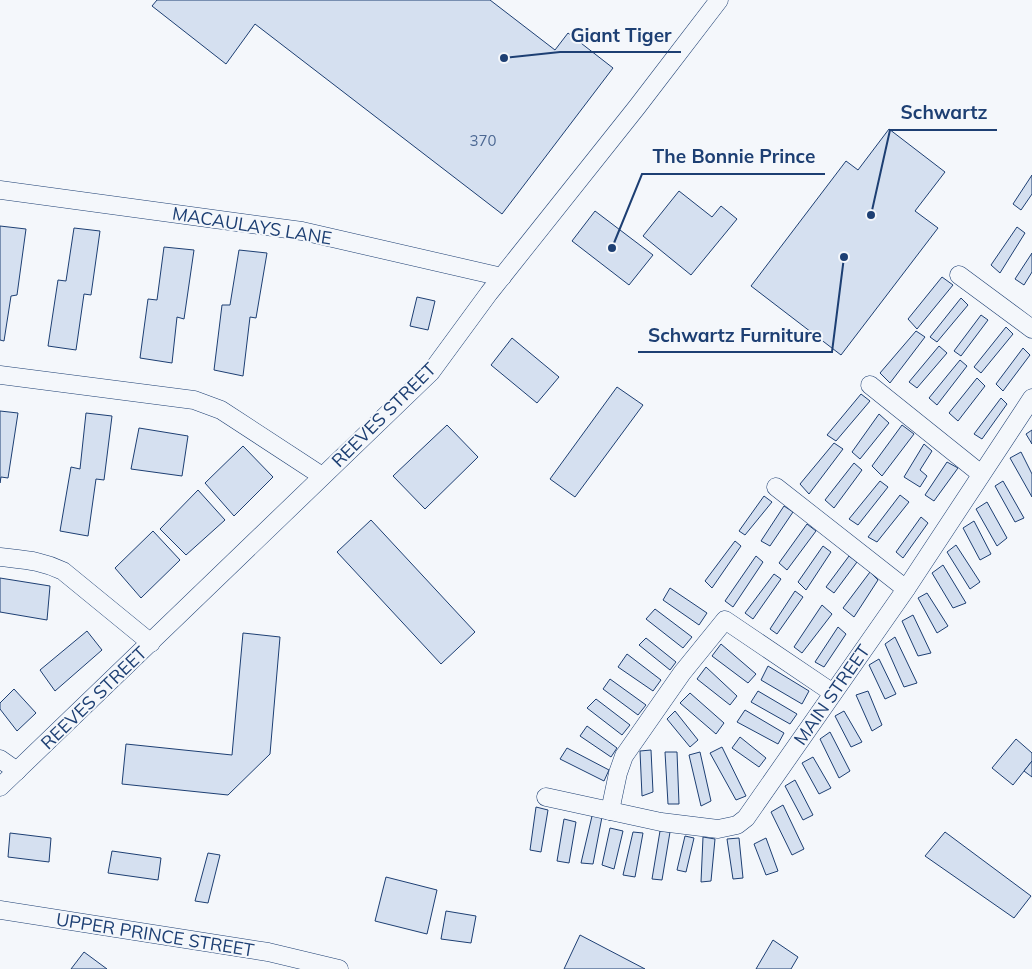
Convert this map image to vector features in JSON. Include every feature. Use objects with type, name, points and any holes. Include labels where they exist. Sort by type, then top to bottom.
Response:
[{"type":"street","name":"REEVES STREET","points":[[0,787],[432,372],[502,277],[720,0]]},
{"type":"street","name":"MACAULAYS LANE","points":[[0,190],[302,230],[502,277]]},
{"type":"street","points":[[959,275],[1032,329]]},
{"type":"street","points":[[0,375],[194,400],[209,404],[232,416],[322,476]]},
{"type":"street","points":[[870,386],[981,474]]},
{"type":"street","name":"MAIN STREET","points":[[546,797],[661,822],[718,829],[737,825],[752,812],[906,589],[1032,398]]},
{"type":"street","points":[[776,487],[906,589]]},
{"type":"street","points":[[0,557],[30,560],[47,564],[63,571],[151,644]]},
{"type":"street","points":[[610,811],[618,773],[624,756],[682,673],[725,620],[833,693]]},
{"type":"street","points":[[0,759],[17,771]]},
{"type":"street","name":"UPPER PRINCE STREET","points":[[0,910],[268,952],[322,967],[339,969]]},
{"type":"building","points":[[157,0],[490,0],[555,50],[568,33],[613,68],[502,214],[255,24],[226,64],[152,6]]},
{"type":"building","points":[[889,129],[945,172],[915,211],[938,228],[841,355],[751,286],[846,161],[858,170]]},
{"type":"building","points":[[1032,175],[1032,194],[1021,210],[1013,204]]},
{"type":"building","points":[[679,191],[712,217],[721,206],[737,219],[691,275],[643,236]]},
{"type":"building","points":[[595,211],[653,255],[629,285],[572,241]]},
{"type":"building","points":[[0,226],[26,229],[17,295],[11,296],[4,341],[0,340]]},
{"type":"building","points":[[1017,227],[1025,233],[1000,273],[991,265]]},
{"type":"building","points":[[74,228],[100,231],[91,295],[84,294],[76,350],[48,346],[58,280],[66,281]]},
{"type":"building","points":[[164,247],[194,250],[184,319],[177,317],[172,363],[140,358],[148,299],[157,300]]},
{"type":"building","points":[[239,250],[267,253],[256,318],[250,317],[243,376],[214,370],[222,305],[230,305]]},
{"type":"building","points":[[1032,253],[1032,272],[1024,285],[1015,279]]},
{"type":"building","points":[[942,277],[953,285],[917,329],[908,319]]},
{"type":"building","points":[[417,297],[435,301],[428,330],[410,326]]},
{"type":"building","points":[[961,298],[968,305],[937,342],[930,337]]},
{"type":"building","points":[[981,315],[988,320],[961,356],[954,351]]},
{"type":"building","points":[[1006,327],[1013,334],[981,373],[974,367]]},
{"type":"building","points":[[916,331],[925,337],[890,383],[880,373]]},
{"type":"building","points":[[512,338],[559,377],[537,403],[491,365]]},
{"type":"building","points":[[939,346],[947,353],[917,388],[909,382]]},
{"type":"building","points":[[1023,348],[1030,355],[1003,391],[996,384]]},
{"type":"building","points":[[960,360],[967,366],[937,405],[929,398]]},
{"type":"building","points":[[977,378],[985,386],[958,421],[949,413]]},
{"type":"building","points":[[617,387],[643,405],[575,497],[550,479]]},
{"type":"building","points":[[861,394],[870,401],[836,441],[827,435]]},
{"type":"building","points":[[1001,398],[1007,404],[982,439],[974,434]]},
{"type":"building","points":[[0,411],[18,413],[8,478],[1,477],[0,483]]},
{"type":"building","points":[[86,413],[112,416],[104,480],[96,479],[88,536],[60,531],[71,467],[80,469]]},
{"type":"building","points":[[879,414],[889,423],[860,459],[852,452]]},
{"type":"building","points":[[447,425],[478,457],[425,509],[393,476]]},
{"type":"building","points":[[902,425],[914,434],[882,476],[872,466]]},
{"type":"building","points":[[139,428],[188,436],[182,476],[131,469]]},
{"type":"building","points":[[1032,430],[1032,444],[1026,434]]},
{"type":"building","points":[[834,443],[843,449],[809,494],[800,484]]},
{"type":"building","points":[[924,444],[932,451],[920,470],[927,476],[920,487],[904,477]]},
{"type":"building","points":[[243,446],[273,477],[234,516],[205,483]]},
{"type":"building","points":[[1021,452],[1032,474],[1032,497],[1010,458]]},
{"type":"building","points":[[947,462],[958,468],[934,501],[925,495]]},
{"type":"building","points":[[854,463],[862,470],[834,508],[825,500]]},
{"type":"building","points":[[880,481],[888,487],[858,525],[849,519]]},
{"type":"building","points":[[1003,481],[1024,518],[1015,522],[995,486]]},
{"type":"building","points":[[198,490],[225,520],[186,555],[160,529]]},
{"type":"building","points":[[900,495],[909,502],[877,542],[868,537]]},
{"type":"building","points":[[764,496],[772,502],[745,535],[739,531]]},
{"type":"building","points":[[987,502],[1007,538],[997,546],[976,509]]},
{"type":"building","points":[[784,506],[793,512],[770,546],[761,541]]},
{"type":"building","points":[[921,517],[928,523],[903,558],[896,552]]},
{"type":"building","points":[[371,520],[475,632],[441,664],[337,552]]},
{"type":"building","points":[[974,521],[991,554],[980,560],[963,528]]},
{"type":"building","points":[[807,524],[816,531],[787,570],[779,563]]},
{"type":"building","points":[[153,531],[180,560],[141,598],[115,568]]},
{"type":"building","points":[[735,541],[741,546],[712,588],[705,581]]},
{"type":"building","points":[[956,545],[980,582],[970,589],[947,552]]},
{"type":"building","points":[[823,546],[831,552],[806,590],[798,582]]},
{"type":"building","points":[[756,556],[763,562],[733,607],[725,601]]},
{"type":"building","points":[[849,556],[857,562],[834,593],[826,587]]},
{"type":"building","points":[[943,565],[966,603],[953,608],[932,573]]},
{"type":"building","points":[[870,572],[878,580],[854,617],[843,608]]},
{"type":"building","points":[[774,574],[781,579],[753,619],[745,613]]},
{"type":"building","points":[[0,578],[50,586],[47,620],[0,612]]},
{"type":"building","points":[[670,588],[707,613],[699,625],[663,600]]},
{"type":"building","points":[[795,591],[803,597],[777,634],[770,629]]},
{"type":"building","points":[[927,593],[948,626],[937,633],[918,598]]},
{"type":"building","points":[[822,605],[832,614],[802,653],[794,647]]},
{"type":"building","points":[[655,609],[692,637],[683,648],[646,619]]},
{"type":"building","points":[[913,615],[931,653],[918,656],[902,621]]},
{"type":"building","points":[[838,627],[846,634],[824,667],[815,662]]},
{"type":"building","points":[[87,631],[102,650],[55,691],[40,670]]},
{"type":"building","points":[[243,633],[280,637],[270,754],[228,795],[122,784],[126,744],[232,755]]},
{"type":"building","points":[[895,637],[917,683],[904,687],[885,644]]},
{"type":"building","points":[[646,638],[676,662],[670,670],[639,645]]},
{"type":"building","points":[[721,644],[756,674],[748,683],[712,656]]},
{"type":"building","points":[[627,654],[661,680],[653,691],[618,667]]},
{"type":"building","points":[[879,659],[896,694],[885,699],[869,665]]},
{"type":"building","points":[[768,666],[809,691],[802,704],[761,680]]},
{"type":"building","points":[[706,667],[737,696],[730,705],[697,679]]},
{"type":"building","points":[[610,679],[646,705],[638,715],[603,689]]},
{"type":"building","points":[[14,689],[36,713],[17,731],[0,709],[0,703]]},
{"type":"building","points":[[758,691],[797,714],[790,724],[751,702]]},
{"type":"building","points":[[868,691],[882,725],[872,731],[856,695]]},
{"type":"building","points":[[690,693],[724,723],[716,734],[680,703]]},
{"type":"building","points":[[596,699],[630,725],[622,735],[587,708]]},
{"type":"building","points":[[745,710],[784,733],[778,744],[737,722]]},
{"type":"building","points":[[675,711],[698,740],[690,747],[667,719]]},
{"type":"building","points":[[844,711],[862,742],[851,747],[835,716]]},
{"type":"building","points":[[587,726],[617,748],[611,757],[580,736]]},
{"type":"building","points":[[830,732],[850,771],[839,778],[820,739]]},
{"type":"building","points":[[740,737],[766,758],[759,767],[732,748]]},
{"type":"building","points":[[1016,739],[1032,753],[1032,761],[1013,785],[992,768]]},
{"type":"building","points":[[722,747],[746,796],[736,800],[710,753]]},
{"type":"building","points":[[567,748],[609,770],[604,781],[560,759]]},
{"type":"building","points":[[651,750],[653,792],[642,796],[640,751]]},
{"type":"building","points":[[665,752],[677,752],[679,804],[668,804]]},
{"type":"building","points":[[700,752],[711,801],[701,806],[689,755]]},
{"type":"building","points":[[813,757],[831,788],[819,794],[802,763]]},
{"type":"building","points":[[1032,761],[1032,777],[1024,771]]},
{"type":"building","points":[[795,780],[813,815],[803,820],[785,786]]},
{"type":"building","points":[[783,805],[804,849],[792,855],[771,812]]},
{"type":"building","points":[[536,807],[548,810],[541,852],[530,850]]},
{"type":"building","points":[[592,816],[602,817],[593,864],[581,863]]},
{"type":"building","points":[[564,819],[576,822],[569,863],[557,861]]},
{"type":"building","points":[[610,828],[623,831],[614,869],[602,865]]},
{"type":"building","points":[[660,831],[670,832],[662,880],[652,879]]},
{"type":"building","points":[[633,832],[643,833],[635,877],[623,875]]},
{"type":"building","points":[[945,832],[1031,896],[1014,918],[925,856]]},
{"type":"building","points":[[10,833],[51,838],[49,862],[8,857]]},
{"type":"building","points":[[685,836],[694,838],[686,872],[677,870]]},
{"type":"building","points":[[703,837],[715,839],[711,881],[701,882]]},
{"type":"building","points":[[739,838],[743,878],[733,879],[727,839]]},
{"type":"building","points":[[766,838],[778,871],[766,875],[754,844]]},
{"type":"building","points":[[112,851],[161,858],[158,880],[108,873]]},
{"type":"building","points":[[208,853],[220,855],[208,903],[195,901]]},
{"type":"building","points":[[386,877],[437,890],[427,934],[375,921]]},
{"type":"building","points":[[446,911],[476,916],[471,943],[441,939]]},
{"type":"building","points":[[580,935],[645,969],[564,969]]},
{"type":"building","points":[[773,940],[798,957],[791,969],[756,969]]},
{"type":"building","points":[[84,952],[107,969],[71,969]]},
{"type":"place","name":"Giant Tiger","points":[[504,58]]},
{"type":"place","name":"Schwartz","points":[[871,215]]},
{"type":"place","name":"The Bonnie Prince","points":[[612,248]]},
{"type":"place","name":"Schwartz Furniture","points":[[844,257]]}]
